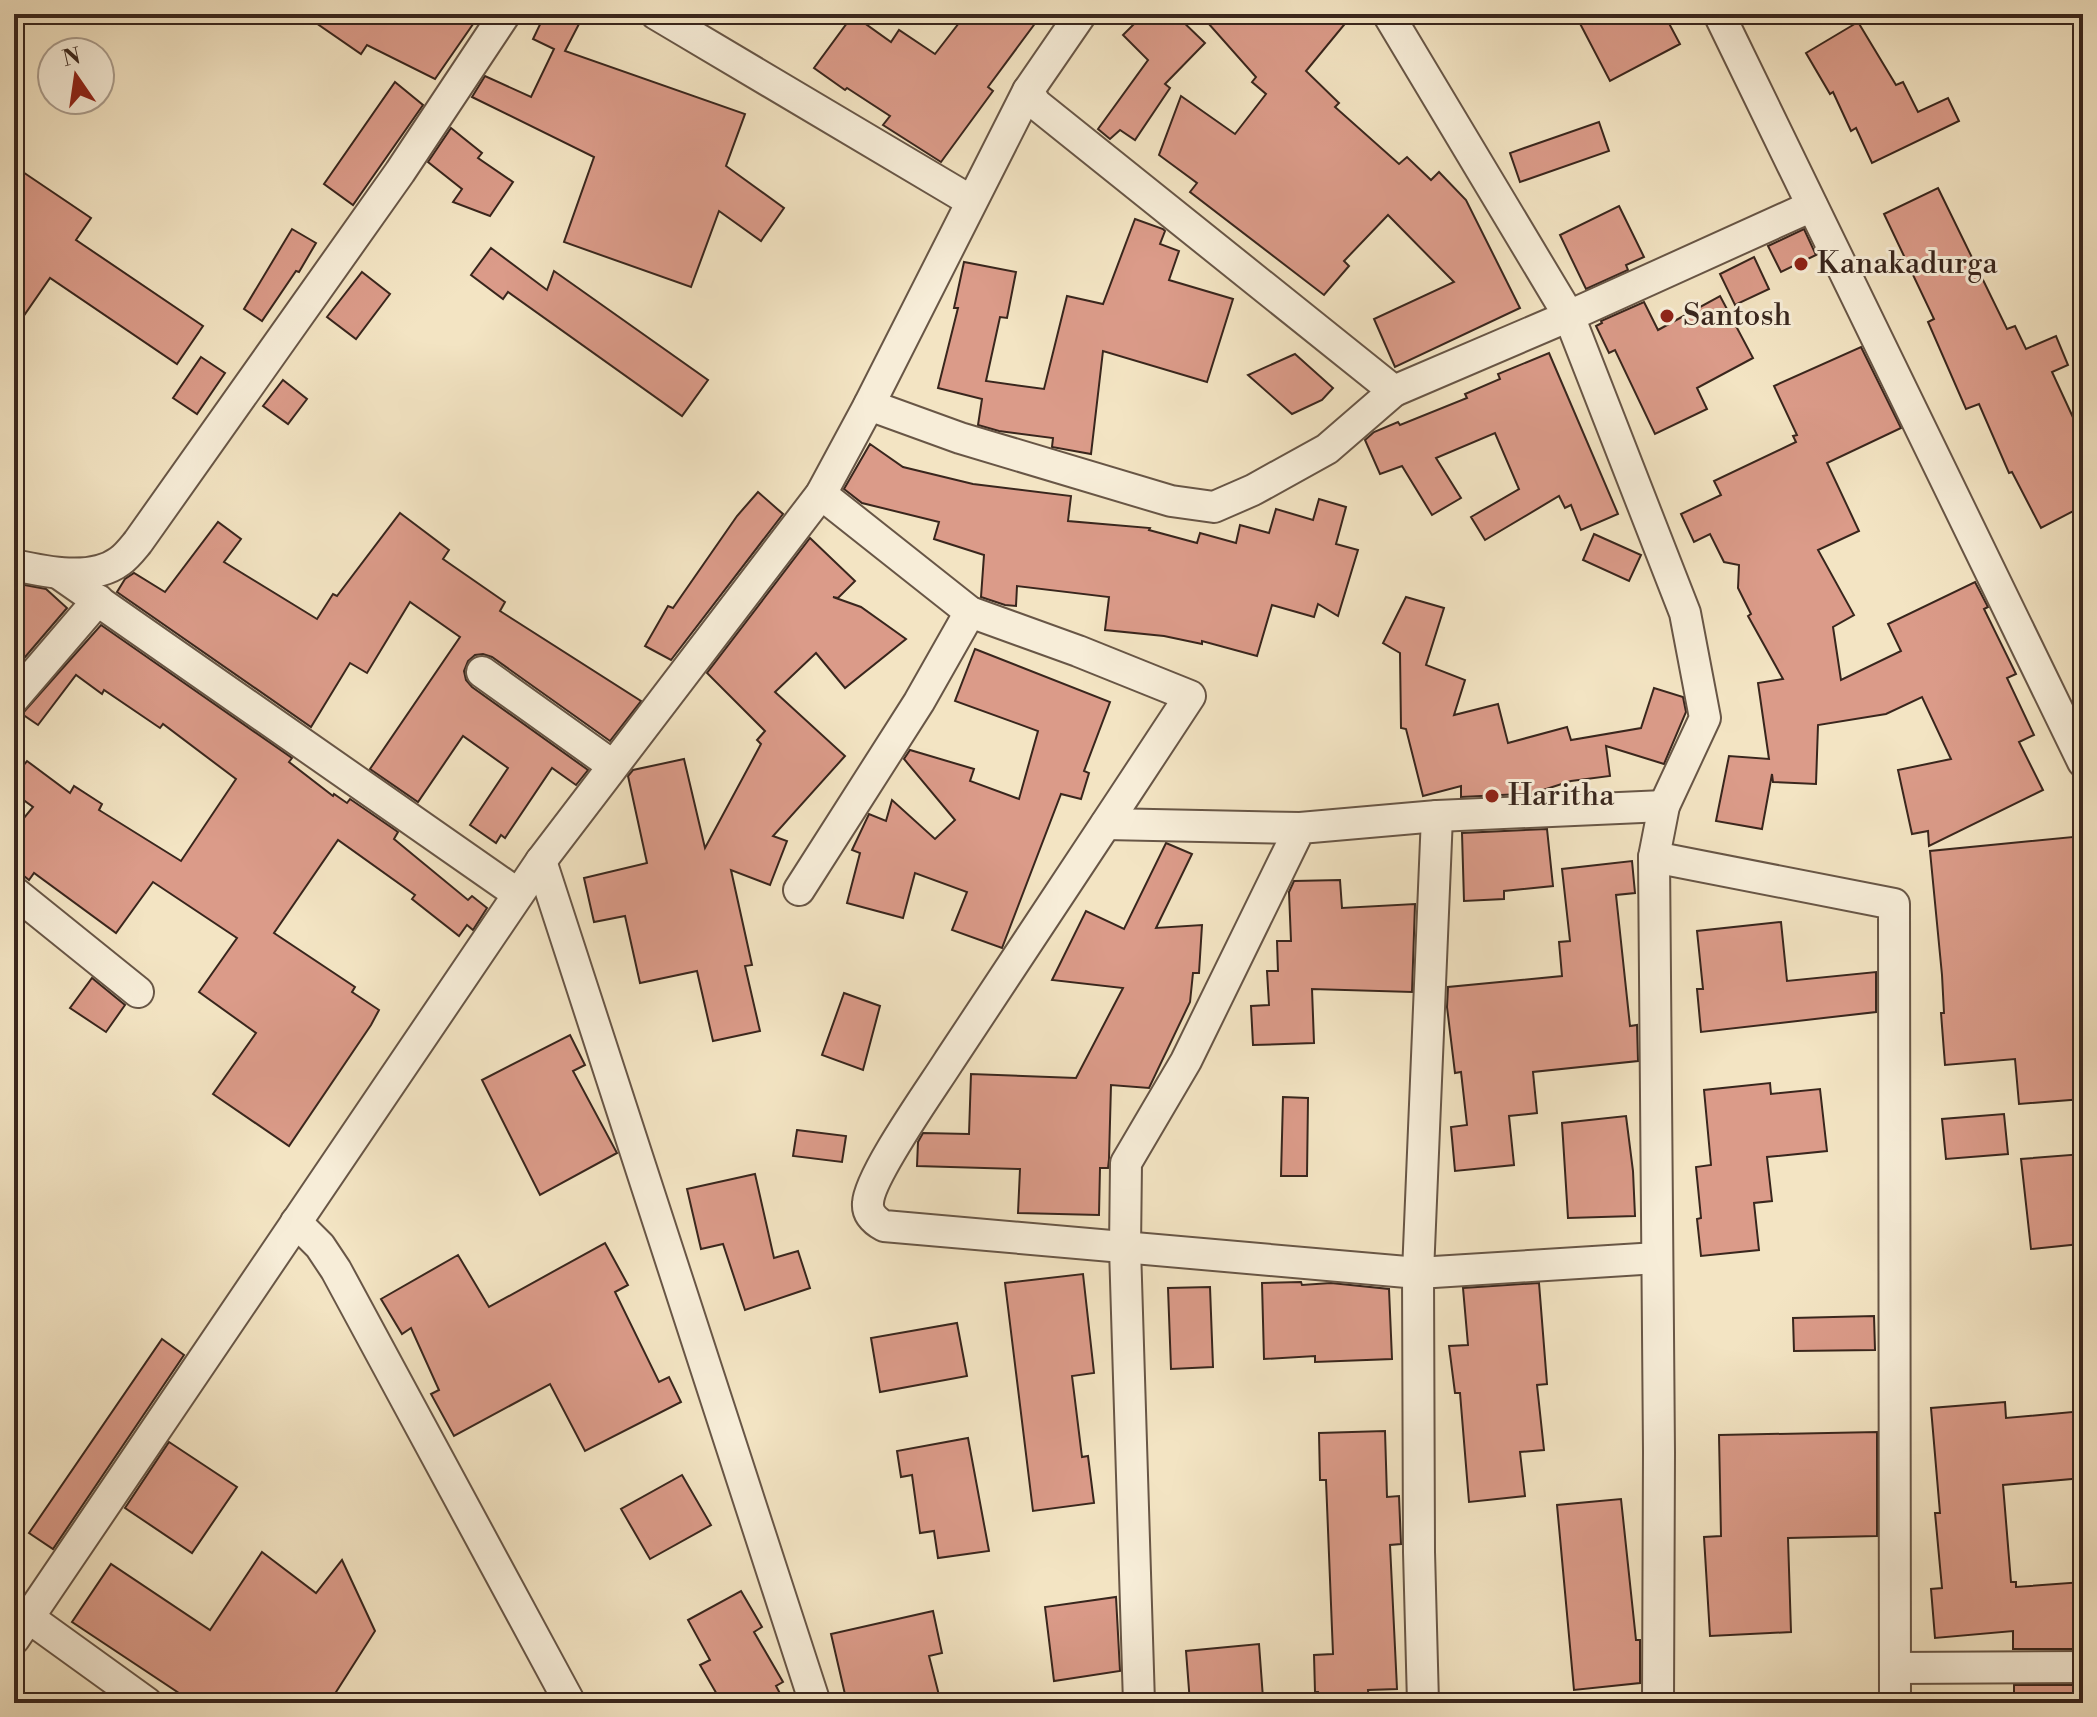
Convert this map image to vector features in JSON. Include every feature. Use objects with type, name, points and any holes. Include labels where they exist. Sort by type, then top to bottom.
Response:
[{"type":"street","points":[[14,565],[58,573],[97,572],[120,561],[138,542],[400,172],[505,14]]},
{"type":"street","points":[[656,14],[971,201]]},
{"type":"street","points":[[147,1703],[19,1621],[296,1222],[541,861],[821,494],[1028,91],[1081,14]]},
{"type":"street","points":[[1388,14],[1569,316],[1685,613],[1705,718],[1664,806],[1654,857],[1658,1703]]},
{"type":"street","points":[[1719,14],[2083,762]]},
{"type":"street","points":[[1028,91],[1036,104],[1394,391]]},
{"type":"street","points":[[869,405],[960,438],[1156,496],[1214,507],[1253,490],[1327,449],[1394,391],[1812,206]]},
{"type":"street","points":[[821,494],[970,612],[1190,696],[917,1111],[874,1183],[868,1202],[875,1220],[884,1226],[1418,1273],[1657,1258]]},
{"type":"street","points":[[58,573],[518,894]]},
{"type":"street","points":[[14,698],[98,600]]},
{"type":"street","points":[[799,890],[919,702],[970,612]]},
{"type":"street","points":[[482,672],[612,765]]},
{"type":"street","points":[[1106,824],[1300,828],[1437,816],[1664,806]]},
{"type":"street","points":[[1423,1703],[1418,1273],[1437,816]]},
{"type":"street","points":[[1139,1703],[1125,1248],[1126,1163],[1186,1061],[1300,828]]},
{"type":"street","points":[[1654,857],[1894,904],[1895,1703]]},
{"type":"street","points":[[541,861],[815,1703]]},
{"type":"street","points":[[14,892],[138,992]]},
{"type":"street","points":[[296,1222],[320,1246],[336,1270],[570,1703]]},
{"type":"street","points":[[1895,1668],[2083,1667]]},
{"type":"building","points":[[303,14],[480,14],[435,79],[367,45],[361,54]]},
{"type":"building","points":[[545,14],[558,14],[579,24],[565,51],[745,114],[726,166],[784,208],[761,241],[719,211],[691,287],[564,242],[594,157],[472,97],[485,76],[531,97],[554,49],[533,39]]},
{"type":"building","points":[[966,14],[1042,14],[988,87],[993,91],[941,162],[883,125],[890,116],[814,68],[853,15],[891,42],[899,30],[935,54]]},
{"type":"building","points":[[1144,14],[1175,14],[1205,43],[1165,84],[1170,88],[1135,140],[1120,130],[1110,139],[1098,129],[1148,60],[1123,35]]},
{"type":"building","points":[[1200,14],[1353,14],[1306,71],[1339,103],[1335,107],[1399,164],[1407,157],[1431,180],[1439,172],[1466,200],[1520,308],[1395,367],[1374,319],[1454,282],[1388,215],[1344,261],[1349,266],[1324,295],[1190,192],[1197,183],[1159,155],[1181,96],[1235,134],[1266,94],[1252,82],[1256,77]]},
{"type":"building","points":[[1575,14],[1664,14],[1680,44],[1610,81]]},
{"type":"building","points":[[1858,22],[1896,85],[1903,82],[1918,112],[1948,98],[1959,121],[1872,163],[1856,128],[1851,131],[1833,92],[1830,94],[1806,53]]},
{"type":"building","points":[[395,82],[423,105],[353,205],[324,184]]},
{"type":"building","points":[[1599,122],[1609,151],[1520,182],[1510,153]]},
{"type":"building","points":[[451,128],[482,153],[478,158],[513,182],[490,216],[453,202],[462,189],[428,162]]},
{"type":"building","points":[[14,166],[91,218],[76,240],[203,326],[177,364],[50,278],[14,330]]},
{"type":"building","points":[[1938,188],[2007,329],[2015,326],[2026,349],[2056,336],[2068,365],[2052,372],[2083,439],[2083,506],[2041,528],[2012,472],[2009,473],[1979,404],[1966,409],[1928,322],[1934,319],[1884,214]]},
{"type":"building","points":[[1619,206],[1644,257],[1626,265],[1628,270],[1586,289],[1560,235]]},
{"type":"building","points":[[1135,219],[1163,229],[1160,244],[1179,251],[1169,280],[1233,299],[1207,382],[1103,351],[1091,454],[1052,447],[1053,438],[978,425],[982,399],[938,388],[958,308],[954,308],[964,262],[1016,272],[1007,318],[1000,317],[986,381],[1044,389],[1067,296],[1103,304]]},
{"type":"building","points":[[292,229],[316,243],[299,272],[296,271],[262,321],[244,309]]},
{"type":"building","points":[[1804,229],[1816,255],[1781,272],[1768,246]]},
{"type":"building","points":[[491,248],[547,290],[554,271],[708,380],[682,416],[508,292],[503,299],[471,275]]},
{"type":"building","points":[[1754,257],[1769,289],[1735,305],[1720,274]]},
{"type":"building","points":[[362,272],[390,294],[356,339],[327,317]]},
{"type":"building","points":[[1720,296],[1753,358],[1697,388],[1707,409],[1655,434],[1615,350],[1609,353],[1596,326],[1644,302],[1658,330]]},
{"type":"building","points":[[1861,347],[1901,428],[1827,463],[1859,531],[1818,550],[1854,615],[1833,627],[1841,680],[1901,651],[1888,624],[1975,582],[1988,607],[1984,609],[2016,674],[2007,678],[2034,735],[2019,742],[2043,790],[1929,846],[1928,831],[1912,834],[1898,770],[1951,759],[1922,697],[1886,714],[1818,725],[1816,784],[1773,782],[1772,774],[1762,829],[1716,821],[1729,756],[1769,759],[1758,683],[1783,679],[1748,616],[1751,614],[1738,588],[1739,565],[1724,562],[1710,534],[1694,542],[1681,514],[1721,495],[1714,481],[1796,442],[1793,436],[1797,435],[1774,386]]},
{"type":"building","points":[[1549,353],[1618,514],[1581,530],[1571,505],[1565,508],[1559,496],[1485,540],[1471,517],[1519,489],[1495,433],[1436,458],[1461,498],[1432,515],[1402,466],[1380,474],[1365,440],[1374,432],[1467,398],[1465,394],[1500,379],[1498,374]]},
{"type":"building","points":[[1295,354],[1333,388],[1322,400],[1292,414],[1248,375]]},
{"type":"building","points":[[201,357],[225,373],[197,414],[173,398]]},
{"type":"building","points":[[283,380],[307,399],[288,424],[263,406]]},
{"type":"building","points":[[870,444],[903,467],[973,484],[1071,496],[1068,521],[1150,528],[1197,543],[1200,533],[1236,543],[1240,525],[1269,533],[1276,509],[1313,520],[1319,499],[1346,507],[1336,544],[1358,550],[1338,616],[1318,604],[1314,617],[1272,605],[1257,656],[1202,641],[1202,644],[1164,636],[1105,630],[1109,597],[1017,586],[1016,606],[981,597],[984,555],[934,539],[939,522],[862,503],[844,489]]},
{"type":"building","points":[[758,492],[783,514],[671,660],[645,646],[668,606],[673,608],[737,516]]},
{"type":"building","points":[[400,513],[449,550],[443,559],[505,602],[500,611],[641,701],[610,741],[492,657],[475,655],[468,661],[464,671],[472,687],[588,770],[576,785],[552,768],[505,838],[501,835],[496,843],[470,825],[508,768],[463,736],[418,802],[370,769],[460,637],[410,602],[367,673],[350,663],[311,727],[117,592],[125,579],[134,573],[165,592],[218,522],[241,539],[224,562],[317,619],[333,594],[337,596]]},
{"type":"building","points":[[1594,534],[1641,555],[1629,581],[1583,560]]},
{"type":"building","points":[[810,538],[855,581],[838,598],[833,597],[861,607],[906,639],[845,688],[816,653],[775,692],[845,756],[773,836],[787,841],[770,885],[731,870],[752,965],[745,966],[760,1031],[713,1041],[697,971],[640,983],[625,916],[594,922],[584,878],[647,863],[628,776],[633,770],[684,759],[705,848],[761,744],[757,740],[765,731],[707,673]]},
{"type":"building","points":[[14,583],[46,589],[67,608],[14,670]]},
{"type":"building","points":[[1406,597],[1444,608],[1426,665],[1465,680],[1454,715],[1498,704],[1508,743],[1567,727],[1571,740],[1641,728],[1654,688],[1683,697],[1686,712],[1664,764],[1606,746],[1610,776],[1571,781],[1543,790],[1543,793],[1461,797],[1461,786],[1423,796],[1406,729],[1401,728],[1400,653],[1383,643]]},
{"type":"building","points":[[101,625],[292,758],[289,762],[333,796],[347,803],[350,799],[398,832],[394,839],[468,900],[472,896],[487,908],[473,930],[467,925],[459,936],[412,899],[415,895],[338,840],[274,933],[355,987],[352,992],[379,1010],[289,1146],[213,1094],[256,1033],[199,992],[237,938],[153,882],[116,933],[34,873],[29,880],[14,868],[14,830],[33,807],[14,793],[14,777],[27,761],[70,793],[74,786],[102,804],[99,810],[181,861],[236,779],[163,724],[160,728],[76,675],[38,725],[22,714]]},
{"type":"building","points":[[975,649],[1110,702],[1084,771],[1089,773],[1081,799],[1061,794],[1002,948],[952,930],[967,892],[915,873],[903,918],[847,903],[860,853],[852,850],[869,814],[886,821],[892,800],[935,839],[955,820],[904,759],[910,750],[974,769],[970,781],[1019,799],[1038,731],[955,701]]},
{"type":"building","points":[[1547,829],[1553,886],[1504,891],[1504,899],[1464,901],[1462,833]]},
{"type":"building","points":[[2083,836],[2083,1099],[2019,1104],[2015,1059],[1945,1065],[1942,975],[1930,851]]},
{"type":"building","points":[[1166,843],[1192,854],[1156,928],[1202,925],[1199,973],[1193,973],[1190,1002],[1149,1088],[1111,1085],[1109,1159],[1108,1168],[1100,1168],[1099,1215],[1018,1213],[1020,1169],[917,1166],[918,1142],[923,1133],[969,1134],[971,1074],[1076,1078],[1123,988],[1052,980],[1086,911],[1124,929]]},
{"type":"building","points":[[1632,861],[1635,893],[1616,895],[1630,1026],[1637,1025],[1638,1061],[1533,1072],[1537,1113],[1509,1116],[1514,1165],[1455,1171],[1451,1127],[1467,1125],[1461,1072],[1455,1073],[1447,1007],[1448,987],[1562,976],[1559,942],[1570,941],[1562,869]]},
{"type":"building","points":[[1340,880],[1342,908],[1415,904],[1412,992],[1312,989],[1314,1043],[1253,1045],[1251,1006],[1269,1005],[1267,971],[1278,971],[1277,941],[1291,941],[1289,892],[1294,881]]},
{"type":"building","points":[[1781,922],[1787,981],[1876,972],[1876,1012],[1701,1032],[1697,989],[1703,989],[1697,931]]},
{"type":"building","points":[[92,978],[125,1005],[106,1032],[70,1008]]},
{"type":"building","points":[[844,993],[880,1006],[863,1070],[822,1055]]},
{"type":"building","points":[[570,1035],[585,1065],[573,1071],[617,1153],[540,1195],[482,1080]]},
{"type":"building","points":[[1770,1083],[1771,1094],[1820,1089],[1827,1151],[1767,1157],[1772,1201],[1754,1203],[1759,1250],[1701,1256],[1696,1167],[1711,1165],[1704,1090]]},
{"type":"building","points":[[1283,1097],[1308,1098],[1307,1176],[1281,1176]]},
{"type":"building","points":[[2004,1114],[2008,1154],[1946,1159],[1942,1119]]},
{"type":"building","points":[[1626,1116],[1635,1216],[1568,1218],[1562,1123]]},
{"type":"building","points":[[797,1130],[846,1136],[842,1162],[793,1156]]},
{"type":"building","points":[[2083,1154],[2083,1192],[2076,1192],[2080,1244],[2031,1249],[2021,1159]]},
{"type":"building","points":[[755,1174],[774,1258],[798,1251],[810,1288],[745,1310],[723,1244],[701,1249],[687,1189]]},
{"type":"building","points":[[605,1243],[628,1285],[615,1292],[659,1382],[669,1377],[681,1402],[585,1451],[550,1384],[454,1436],[431,1394],[439,1390],[411,1328],[402,1334],[381,1299],[458,1255],[489,1307]]},
{"type":"building","points":[[1083,1274],[1094,1373],[1072,1376],[1082,1457],[1088,1456],[1094,1503],[1033,1511],[1005,1283]]},
{"type":"building","points":[[1301,1282],[1302,1285],[1331,1283],[1389,1289],[1392,1359],[1315,1362],[1315,1356],[1264,1359],[1262,1283]]},
{"type":"building","points":[[1539,1283],[1547,1384],[1537,1385],[1544,1450],[1520,1452],[1525,1496],[1469,1502],[1460,1393],[1455,1393],[1449,1346],[1468,1345],[1463,1288]]},
{"type":"building","points":[[1210,1287],[1213,1367],[1171,1369],[1168,1288]]},
{"type":"building","points":[[1874,1316],[1875,1350],[1794,1351],[1793,1318]]},
{"type":"building","points":[[957,1323],[967,1376],[880,1392],[871,1338]]},
{"type":"building","points":[[162,1339],[184,1355],[53,1549],[29,1533]]},
{"type":"building","points":[[2005,1402],[2006,1418],[2083,1411],[2083,1478],[2003,1485],[2011,1582],[2016,1582],[2016,1587],[2083,1582],[2083,1649],[2013,1649],[2013,1631],[1935,1638],[1931,1589],[1942,1588],[1935,1513],[1940,1513],[1931,1408]]},
{"type":"building","points":[[1385,1431],[1387,1497],[1399,1496],[1401,1544],[1390,1545],[1397,1689],[1368,1690],[1369,1703],[1319,1703],[1318,1692],[1315,1692],[1314,1655],[1333,1654],[1326,1480],[1320,1480],[1319,1433]]},
{"type":"building","points":[[1877,1432],[1877,1536],[1788,1538],[1791,1632],[1710,1636],[1704,1537],[1721,1536],[1719,1435]]},
{"type":"building","points":[[968,1438],[989,1551],[938,1558],[934,1531],[920,1533],[912,1475],[901,1477],[897,1451]]},
{"type":"building","points":[[169,1442],[237,1487],[192,1553],[125,1508]]},
{"type":"building","points":[[682,1475],[711,1525],[650,1559],[621,1509]]},
{"type":"building","points":[[1621,1499],[1636,1640],[1640,1640],[1640,1683],[1574,1690],[1557,1505]]},
{"type":"building","points":[[262,1552],[316,1593],[342,1560],[375,1631],[329,1703],[194,1703],[72,1622],[111,1564],[210,1630]]},
{"type":"building","points":[[741,1591],[762,1627],[754,1632],[783,1682],[776,1686],[785,1703],[722,1703],[700,1665],[710,1660],[688,1620]]},
{"type":"building","points":[[1116,1597],[1120,1671],[1054,1681],[1045,1607]]},
{"type":"building","points":[[933,1611],[942,1653],[929,1656],[941,1703],[847,1703],[831,1634]]},
{"type":"building","points":[[1259,1644],[1263,1698],[1190,1703],[1186,1651]]},
{"type":"building","points":[[2014,1685],[2083,1685],[2083,1703],[2014,1703]]},
{"type":"place","name":"Kanakadurga","points":[[1801,264]]},
{"type":"place","name":"Santosh","points":[[1667,316]]},
{"type":"place","name":"Haritha","points":[[1492,796]]}]
